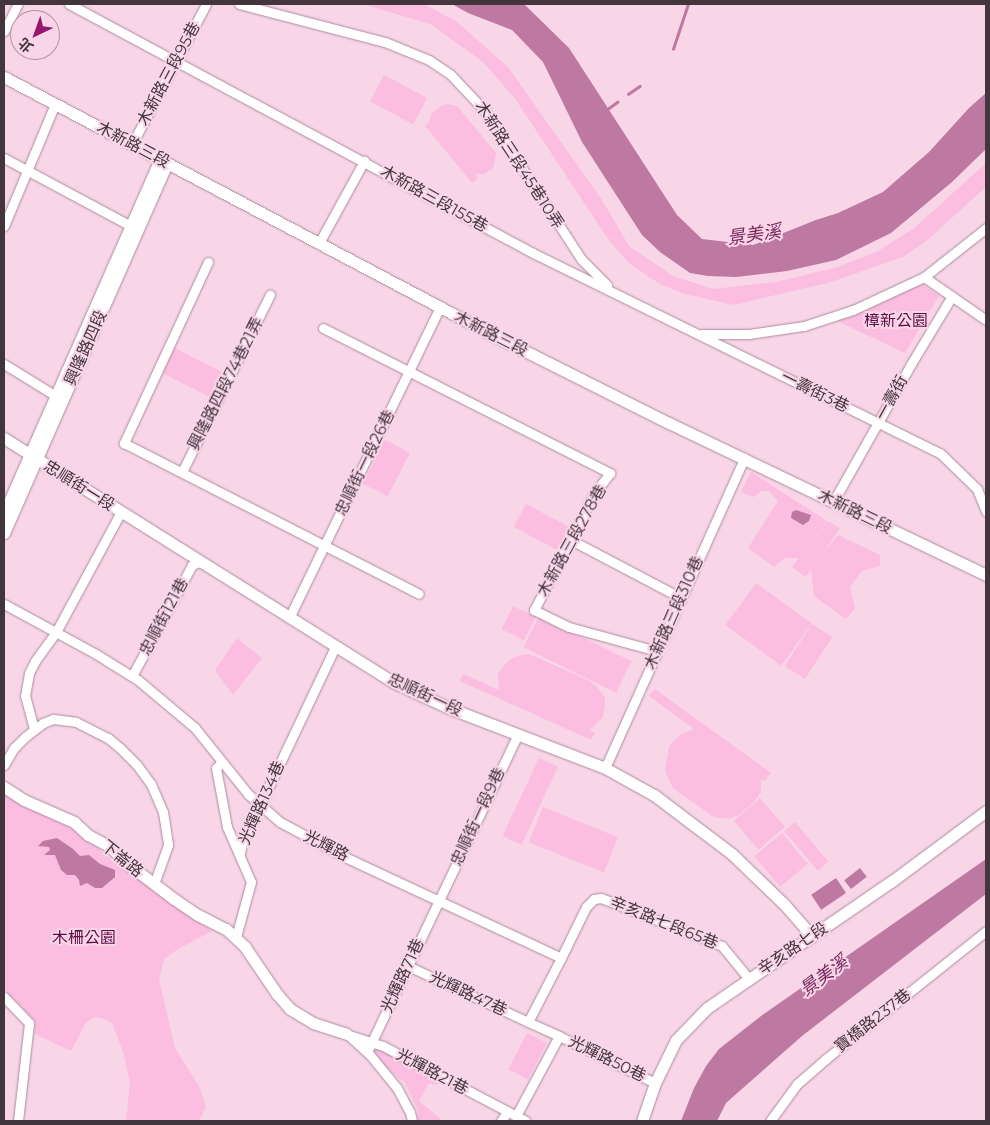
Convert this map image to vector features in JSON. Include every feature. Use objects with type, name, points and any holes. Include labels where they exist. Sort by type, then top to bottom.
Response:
[{"type":"main road","name":"木新路三段","points":[[4,77],[440,307],[833,502],[986,575]]},
{"type":"main road","name":"興隆路四段","points":[[33,457],[56,396],[131,226],[164,161]]},
{"type":"main road","name":"興隆路四段","points":[[4,533],[7,512],[164,161]]},
{"type":"main road","name":"忠順街一段","points":[[4,438],[381,675],[425,698],[604,768],[654,795],[709,835],[756,876],[812,936]]},
{"type":"main road","name":"下崙路","points":[[4,787],[24,800],[64,816],[88,835],[104,842],[154,884],[198,915],[236,937],[290,1008],[313,1023],[346,1034]]},
{"type":"main road","name":"辛亥路七段","points":[[642,1121],[655,1083],[676,1040],[707,1008],[903,874],[986,811]]},
{"type":"street","points":[[4,31],[18,4]]},
{"type":"street","points":[[70,4],[364,161]]},
{"type":"street","name":"木新路三段95巷","points":[[132,144],[206,4]]},
{"type":"street","name":"木新路三段45巷10弄","points":[[239,4],[385,42],[429,60],[450,74],[485,110],[582,259],[617,293]]},
{"type":"street","points":[[4,226],[55,104]]},
{"type":"street","points":[[4,158],[131,226]]},
{"type":"street","name":"木新路三段155巷","points":[[319,243],[364,161],[533,253],[617,293]]},
{"type":"street","points":[[695,332],[749,334],[804,326],[853,310],[924,277],[952,257],[986,228]]},
{"type":"street","points":[[208,262],[124,443],[419,594]]},
{"type":"street","points":[[924,277],[986,320]]},
{"type":"street","name":"一壽街3巷","points":[[617,293],[940,453],[978,489],[986,511]]},
{"type":"street","name":"興隆路四段74巷21弄","points":[[182,472],[270,295]]},
{"type":"street","name":"一壽街","points":[[833,502],[910,364],[952,296]]},
{"type":"street","name":"忠順街一段26巷","points":[[290,618],[440,307]]},
{"type":"street","points":[[322,328],[409,372]]},
{"type":"street","points":[[4,364],[56,396]]},
{"type":"street","name":"木新路三段278巷","points":[[409,372],[610,473],[595,492],[534,610],[569,627],[657,651]]},
{"type":"street","name":"木新路三段310巷","points":[[604,768],[744,458]]},
{"type":"street","points":[[34,729],[26,705],[27,682],[35,661],[56,632],[121,512]]},
{"type":"street","points":[[571,540],[681,598]]},
{"type":"street","name":"忠順街121巷","points":[[132,676],[192,565],[199,562]]},
{"type":"street","name":"光輝路","points":[[4,604],[132,676],[195,728],[260,805],[280,822],[310,839],[561,958]]},
{"type":"street","name":"光輝路134巷","points":[[240,853],[242,843],[335,647]]},
{"type":"street","points":[[4,765],[14,748],[34,729],[53,719],[76,722],[108,738],[137,764],[151,784],[164,812],[168,845],[154,884]]},
{"type":"street","name":"忠順街一段9巷","points":[[439,900],[518,734]]},
{"type":"street","points":[[222,762],[216,768],[227,827],[240,853],[251,882],[236,937]]},
{"type":"street","name":"辛亥路七段65巷","points":[[561,958],[586,907],[594,899],[608,900],[714,941],[728,951],[749,979]]},
{"type":"street","name":"光輝路71巷","points":[[367,1052],[439,900]]},
{"type":"street","name":"寶橋路237巷","points":[[770,1121],[797,1084],[986,931]]},
{"type":"street","points":[[526,1121],[516,1116],[559,1036],[528,1022],[561,958]]},
{"type":"street","name":"光輝路47巷","points":[[408,966],[528,1022]]},
{"type":"street","points":[[4,997],[29,1023],[18,1121]]},
{"type":"street","name":"光輝路21巷","points":[[346,1034],[372,1041],[516,1116]]},
{"type":"street","name":"下崙路","points":[[346,1034],[367,1052],[397,1088],[410,1112],[412,1121]]},
{"type":"street","name":"光輝路50巷","points":[[559,1036],[655,1083]]},
{"type":"street","points":[[501,1121],[507,1112]]},
{"type":"green space","points":[[362,4],[424,4],[456,21],[508,67],[602,200],[629,246],[673,276],[713,289],[776,282],[838,267],[878,251],[913,229],[986,163],[986,187],[925,242],[903,257],[828,283],[733,305],[682,293],[660,284],[630,264],[608,239],[516,100],[483,62],[430,24]]},
{"type":"green space","points":[[384,75],[427,98],[413,124],[370,101]]},
{"type":"green space","points":[[448,104],[457,106],[496,153],[493,169],[484,174],[476,174],[478,178],[472,183],[425,126],[429,122],[431,114],[441,106]]},
{"type":"green space","name":"樟新公園","points":[[922,284],[939,296],[905,353],[835,320]]},
{"type":"green space","points":[[175,348],[225,373],[212,398],[162,373]]},
{"type":"green space","points":[[385,440],[410,453],[388,496],[363,484]]},
{"type":"green space","points":[[751,472],[827,521],[808,546],[828,521],[840,528],[823,553],[838,535],[880,555],[880,566],[862,571],[850,587],[855,608],[846,619],[814,596],[811,570],[805,577],[792,567],[799,558],[785,558],[774,567],[748,548],[778,501],[769,491],[761,491],[754,497],[741,492]]},
{"type":"green space","points":[[526,504],[570,527],[558,550],[514,527]]},
{"type":"green space","points":[[756,583],[812,624],[781,666],[725,625]]},
{"type":"green space","points":[[513,606],[535,617],[524,640],[502,629]]},
{"type":"green space","points":[[539,616],[632,661],[616,693],[524,647]]},
{"type":"green space","points":[[812,624],[832,637],[805,679],[785,666]]},
{"type":"green space","points":[[237,638],[262,658],[233,695],[215,670]]},
{"type":"green space","points":[[529,654],[588,680],[598,688],[605,698],[605,706],[603,717],[590,730],[595,733],[591,740],[460,681],[463,674],[499,690],[498,674],[502,668],[508,661],[517,656]]},
{"type":"green space","points":[[655,689],[771,773],[765,781],[761,779],[761,792],[753,803],[739,815],[729,819],[714,817],[673,788],[665,771],[669,746],[681,734],[694,729],[649,696]]},
{"type":"green space","points":[[539,758],[558,767],[522,845],[503,836]]},
{"type":"green space","name":"木柵公園","points":[[4,794],[42,809],[53,811],[113,861],[212,931],[178,949],[164,959],[159,979],[175,1048],[200,1088],[206,1107],[199,1121],[126,1121],[130,1083],[124,1055],[112,1023],[105,1019],[94,1017],[86,1023],[71,1051],[35,1034],[35,1021],[4,989]]},
{"type":"green space","points":[[760,798],[785,827],[759,850],[734,821]]},
{"type":"green space","points":[[543,807],[618,837],[604,873],[529,842]]},
{"type":"green space","points":[[795,822],[828,862],[818,871],[784,831]]},
{"type":"green space","points":[[782,833],[808,864],[780,887],[754,856]]},
{"type":"green space","points":[[527,1033],[547,1043],[528,1080],[508,1070]]},
{"type":"green space","points":[[378,1048],[442,1082],[436,1085],[429,1083],[419,1101],[443,1121],[418,1121],[418,1110],[405,1083],[373,1057],[373,1052]]},
{"type":"water","points":[[452,4],[524,4],[569,48],[677,215],[702,239],[753,245],[838,213],[883,192],[929,152],[969,108],[986,93],[986,149],[952,182],[891,233],[836,260],[787,271],[736,277],[690,273],[660,252],[642,235],[582,142],[543,62],[512,30],[468,13]]},
{"type":"water","points":[[796,510],[811,515],[809,521],[803,525],[791,518],[792,512]]},
{"type":"water","points":[[57,838],[80,856],[89,855],[100,864],[115,870],[115,877],[102,888],[95,888],[87,883],[80,886],[79,880],[75,875],[67,875],[61,870],[55,855],[44,855],[50,850],[49,847],[38,846],[43,841]]},
{"type":"water","name":"景美溪","points":[[986,859],[986,894],[802,1036],[726,1103],[717,1121],[681,1121],[694,1088],[706,1066],[719,1049],[761,1016]]},
{"type":"water","points":[[860,868],[867,877],[851,889],[844,880]]},
{"type":"water","points":[[836,878],[846,893],[821,910],[811,895]]},
{"type":"waterway","points":[[673,49],[688,4]]},
{"type":"waterway","points":[[628,94],[640,86]]},
{"type":"waterway","points":[[606,110],[617,102]]}]
